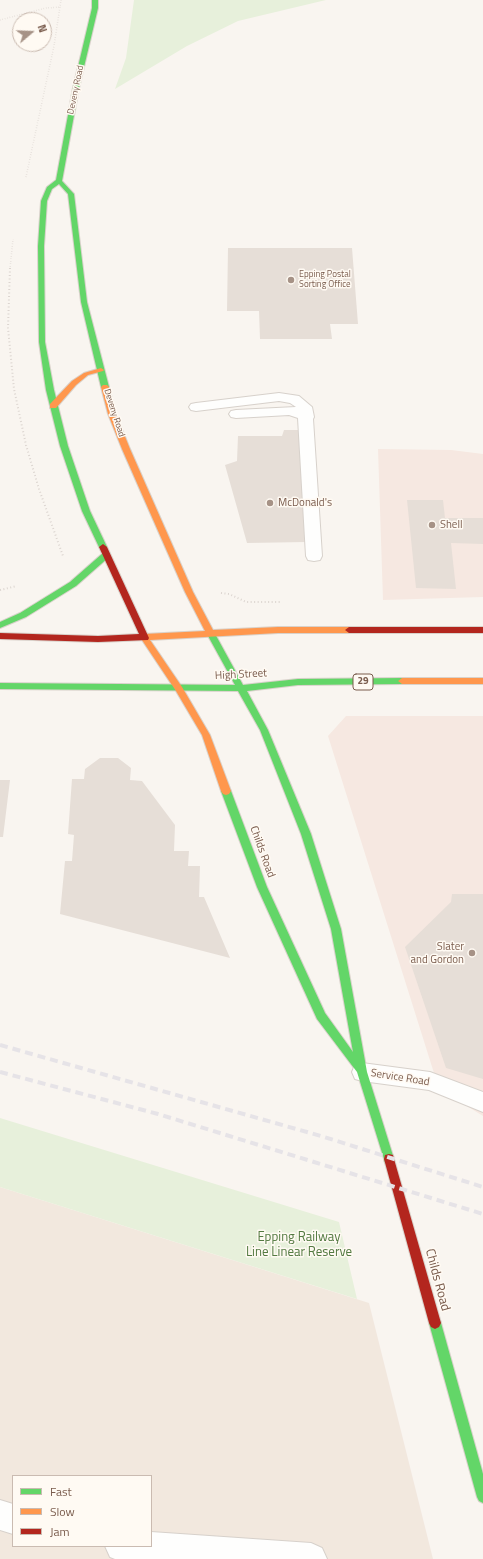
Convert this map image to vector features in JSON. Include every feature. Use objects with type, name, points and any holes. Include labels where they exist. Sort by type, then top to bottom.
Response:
[{"type":"street","name":"Deveny Road","points":[[95,0],[95,8],[76,88],[59,181],[70,194],[84,302],[112,414],[189,592],[211,634]]},
{"type":"street","points":[[59,181],[49,188],[44,201],[41,246],[42,342],[53,406],[64,446],[84,505],[145,638]]},
{"type":"street","points":[[53,406],[74,383],[86,374],[101,370]]},
{"type":"street","points":[[0,625],[23,615],[73,584],[106,555]]},
{"type":"street","points":[[0,636],[98,639],[145,638],[278,630],[483,630]]},
{"type":"street","name":"Childs Road","points":[[211,634],[264,730],[306,834],[336,929],[362,1072],[389,1158],[483,1497]]},
{"type":"street","name":"Childs Road","points":[[145,638],[179,689],[210,746],[262,887],[321,1016],[362,1072]]},
{"type":"street","name":"High Street","points":[[0,686],[179,689],[242,688],[298,682],[483,681]]},
{"type":"street","points":[[0,1515],[12,1519]]},
{"type":"street","points":[[136,1547],[311,1559]]},
{"type":"lane","points":[[198,412],[286,398],[294,399],[305,407],[314,556]]},
{"type":"lane","name":"Service Road","points":[[362,1072],[430,1081],[483,1102]]},
{"type":"path","points":[[0,20],[46,8],[61,6]]},
{"type":"path","points":[[189,592],[229,594],[246,602],[286,602]]},
{"type":"shaded area","name":"Shell","points":[[378,449],[451,450],[483,454],[483,597],[383,600]]},
{"type":"shaded area","points":[[346,716],[483,716],[483,1116],[439,1089],[328,736]]},
{"type":"shaded area","points":[[0,1187],[369,1303],[433,1559],[0,1559]]},
{"type":"green space","points":[[134,0],[326,0],[238,21],[187,46],[115,89],[126,58]]},
{"type":"green space","name":"Epping Railway Line Linear Reserve","points":[[0,1118],[339,1222],[357,1299],[0,1187]]},
{"type":"building","name":"Epping Postal Sorting Office","points":[[228,248],[352,248],[358,324],[330,324],[332,339],[260,339],[259,311],[227,311]]},
{"type":"building","name":"McDonald's","points":[[284,430],[302,430],[306,542],[247,543],[225,465],[237,461],[238,436],[282,436]]},
{"type":"building","points":[[407,500],[443,500],[445,518],[483,518],[483,544],[451,543],[456,589],[416,588]]},
{"type":"building","points":[[100,758],[118,758],[131,768],[130,780],[142,781],[175,825],[174,851],[189,851],[188,866],[200,866],[199,897],[204,897],[230,958],[60,914],[65,861],[72,861],[74,835],[68,834],[72,779],[84,779],[85,769]]},
{"type":"building","points":[[0,780],[10,780],[3,837],[0,837]]},
{"type":"building","points":[[452,894],[483,894],[483,1079],[446,1068],[405,947],[451,902]]},
{"type":"railway","points":[[0,1045],[321,1136],[483,1187]]},
{"type":"railway","points":[[0,1072],[158,1114],[483,1214]]},
{"type":"traffic: fast","points":[[95,0],[95,8],[76,88],[59,181],[71,194],[84,302],[105,387]]},
{"type":"traffic: fast","points":[[59,181],[49,188],[44,201],[41,246],[42,342],[50,390],[64,446],[86,511],[103,547]]},
{"type":"traffic: fast","points":[[0,625],[23,615],[73,584],[106,555]]},
{"type":"traffic: fast","points":[[211,634],[264,730],[306,834],[336,929],[362,1072],[389,1159]]},
{"type":"traffic: fast","points":[[0,686],[242,688],[298,682],[402,681]]},
{"type":"traffic: fast","points":[[226,791],[262,887],[321,1016],[359,1068]]},
{"type":"traffic: fast","points":[[435,1323],[483,1497]]},
{"type":"traffic: slow","points":[[53,406],[74,383],[86,374],[101,370]]},
{"type":"traffic: slow","points":[[105,387],[112,414],[126,449],[189,592],[211,634]]},
{"type":"traffic: slow","points":[[144,637],[278,630],[349,630]]},
{"type":"traffic: slow","points":[[145,638],[179,689],[206,735],[226,791]]},
{"type":"traffic: slow","points":[[402,681],[483,681]]},
{"type":"traffic: jam","points":[[103,547],[145,638]]},
{"type":"traffic: jam","points":[[349,630],[483,630]]},
{"type":"traffic: jam","points":[[0,636],[98,639],[144,637]]},
{"type":"traffic: jam","points":[[389,1159],[435,1323]]},
{"type":"place","name":"Epping Postal Sorting Office","points":[[291,280]]},
{"type":"place","name":"McDonald's","points":[[270,503]]},
{"type":"place","name":"Shell","points":[[432,525]]},
{"type":"place","name":"Slater and Gordon","points":[[472,953]]}]
